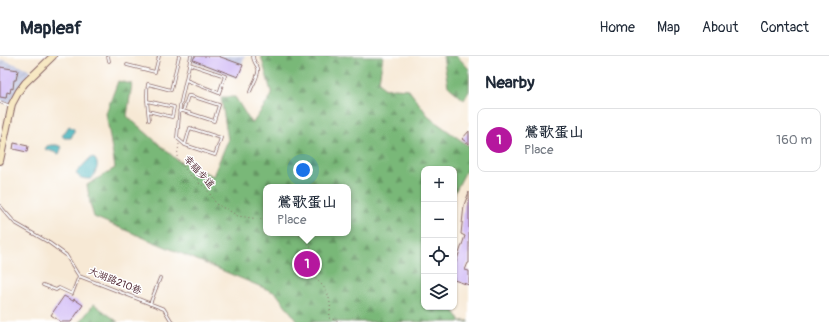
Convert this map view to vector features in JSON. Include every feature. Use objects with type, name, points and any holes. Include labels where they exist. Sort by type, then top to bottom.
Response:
[{"type":"street","points":[[0,160],[11,107],[22,87],[53,56]]},
{"type":"lane","points":[[108,56],[109,61]]},
{"type":"lane","points":[[126,65],[155,72],[159,56]]},
{"type":"lane","points":[[149,120],[147,101],[148,84],[171,90],[179,56]]},
{"type":"lane","points":[[185,145],[190,128],[221,138],[215,155],[185,145],[177,138],[179,111],[191,56]]},
{"type":"lane","points":[[250,92],[253,83],[258,77],[258,68],[252,56]]},
{"type":"lane","points":[[185,80],[219,93],[225,76],[189,64]]},
{"type":"lane","points":[[179,111],[214,121],[219,105],[188,96],[183,111]]},
{"type":"lane","points":[[147,101],[174,107],[172,117],[148,111]]},
{"type":"lane","points":[[0,102],[11,107]]},
{"type":"lane","name":"大湖路210巷","points":[[0,206],[14,223],[48,242],[66,255],[79,276],[164,309],[172,322]]},
{"type":"lane","points":[[42,285],[56,290],[59,288],[72,294],[79,276]]},
{"type":"lane","points":[[150,304],[160,278]]},
{"type":"path","name":"幸福步道","points":[[180,141],[177,157],[178,160],[190,176],[197,179],[199,183],[206,188],[217,205],[238,216],[263,220]]},
{"type":"path","points":[[299,236],[311,246],[307,257],[307,266],[328,294],[331,310],[329,318],[342,322]]},
{"type":"shaded area","points":[[190,56],[245,56],[237,78],[189,60]]},
{"type":"shaded area","points":[[0,60],[4,60],[28,69],[30,73],[9,104],[0,101]]},
{"type":"green space","points":[[261,56],[383,56],[379,81],[384,89],[408,89],[430,118],[469,146],[469,165],[457,188],[457,166],[421,166],[421,310],[453,310],[461,321],[469,322],[298,322],[276,293],[94,217],[87,185],[115,168],[106,113],[118,81],[132,84],[127,116],[177,160],[213,176],[228,140],[221,97],[235,97],[252,124],[272,95]]},
{"type":"green space","points":[[443,56],[457,56],[469,69],[469,91],[464,100],[448,86]]},
{"type":"green space","points":[[94,304],[118,322],[80,322]]},
{"type":"water","points":[[69,126],[74,129],[74,132],[71,138],[64,138],[62,136]]},
{"type":"water","points":[[51,145],[62,147],[59,154],[45,149],[47,146]]},
{"type":"water","points":[[93,157],[97,162],[96,171],[91,179],[80,178],[76,173],[89,159]]},
{"type":"building","points":[[195,56],[218,56],[243,65],[238,77],[193,60]]},
{"type":"building","points":[[0,67],[18,70],[16,80],[14,80],[13,89],[11,88],[10,93],[7,92],[6,98],[0,97]]},
{"type":"building","points":[[469,131],[469,144],[462,139]]},
{"type":"building","points":[[14,143],[28,146],[27,152],[13,149]]},
{"type":"building","points":[[469,192],[469,263],[465,270],[469,271],[469,285],[457,281],[457,259],[465,236],[461,234],[464,205]]},
{"type":"building","points":[[64,296],[73,301],[74,299],[83,305],[71,322],[61,322],[51,315]]},
{"type":"place","name":"鶯歌蛋山","points":[[307,264]]}]
